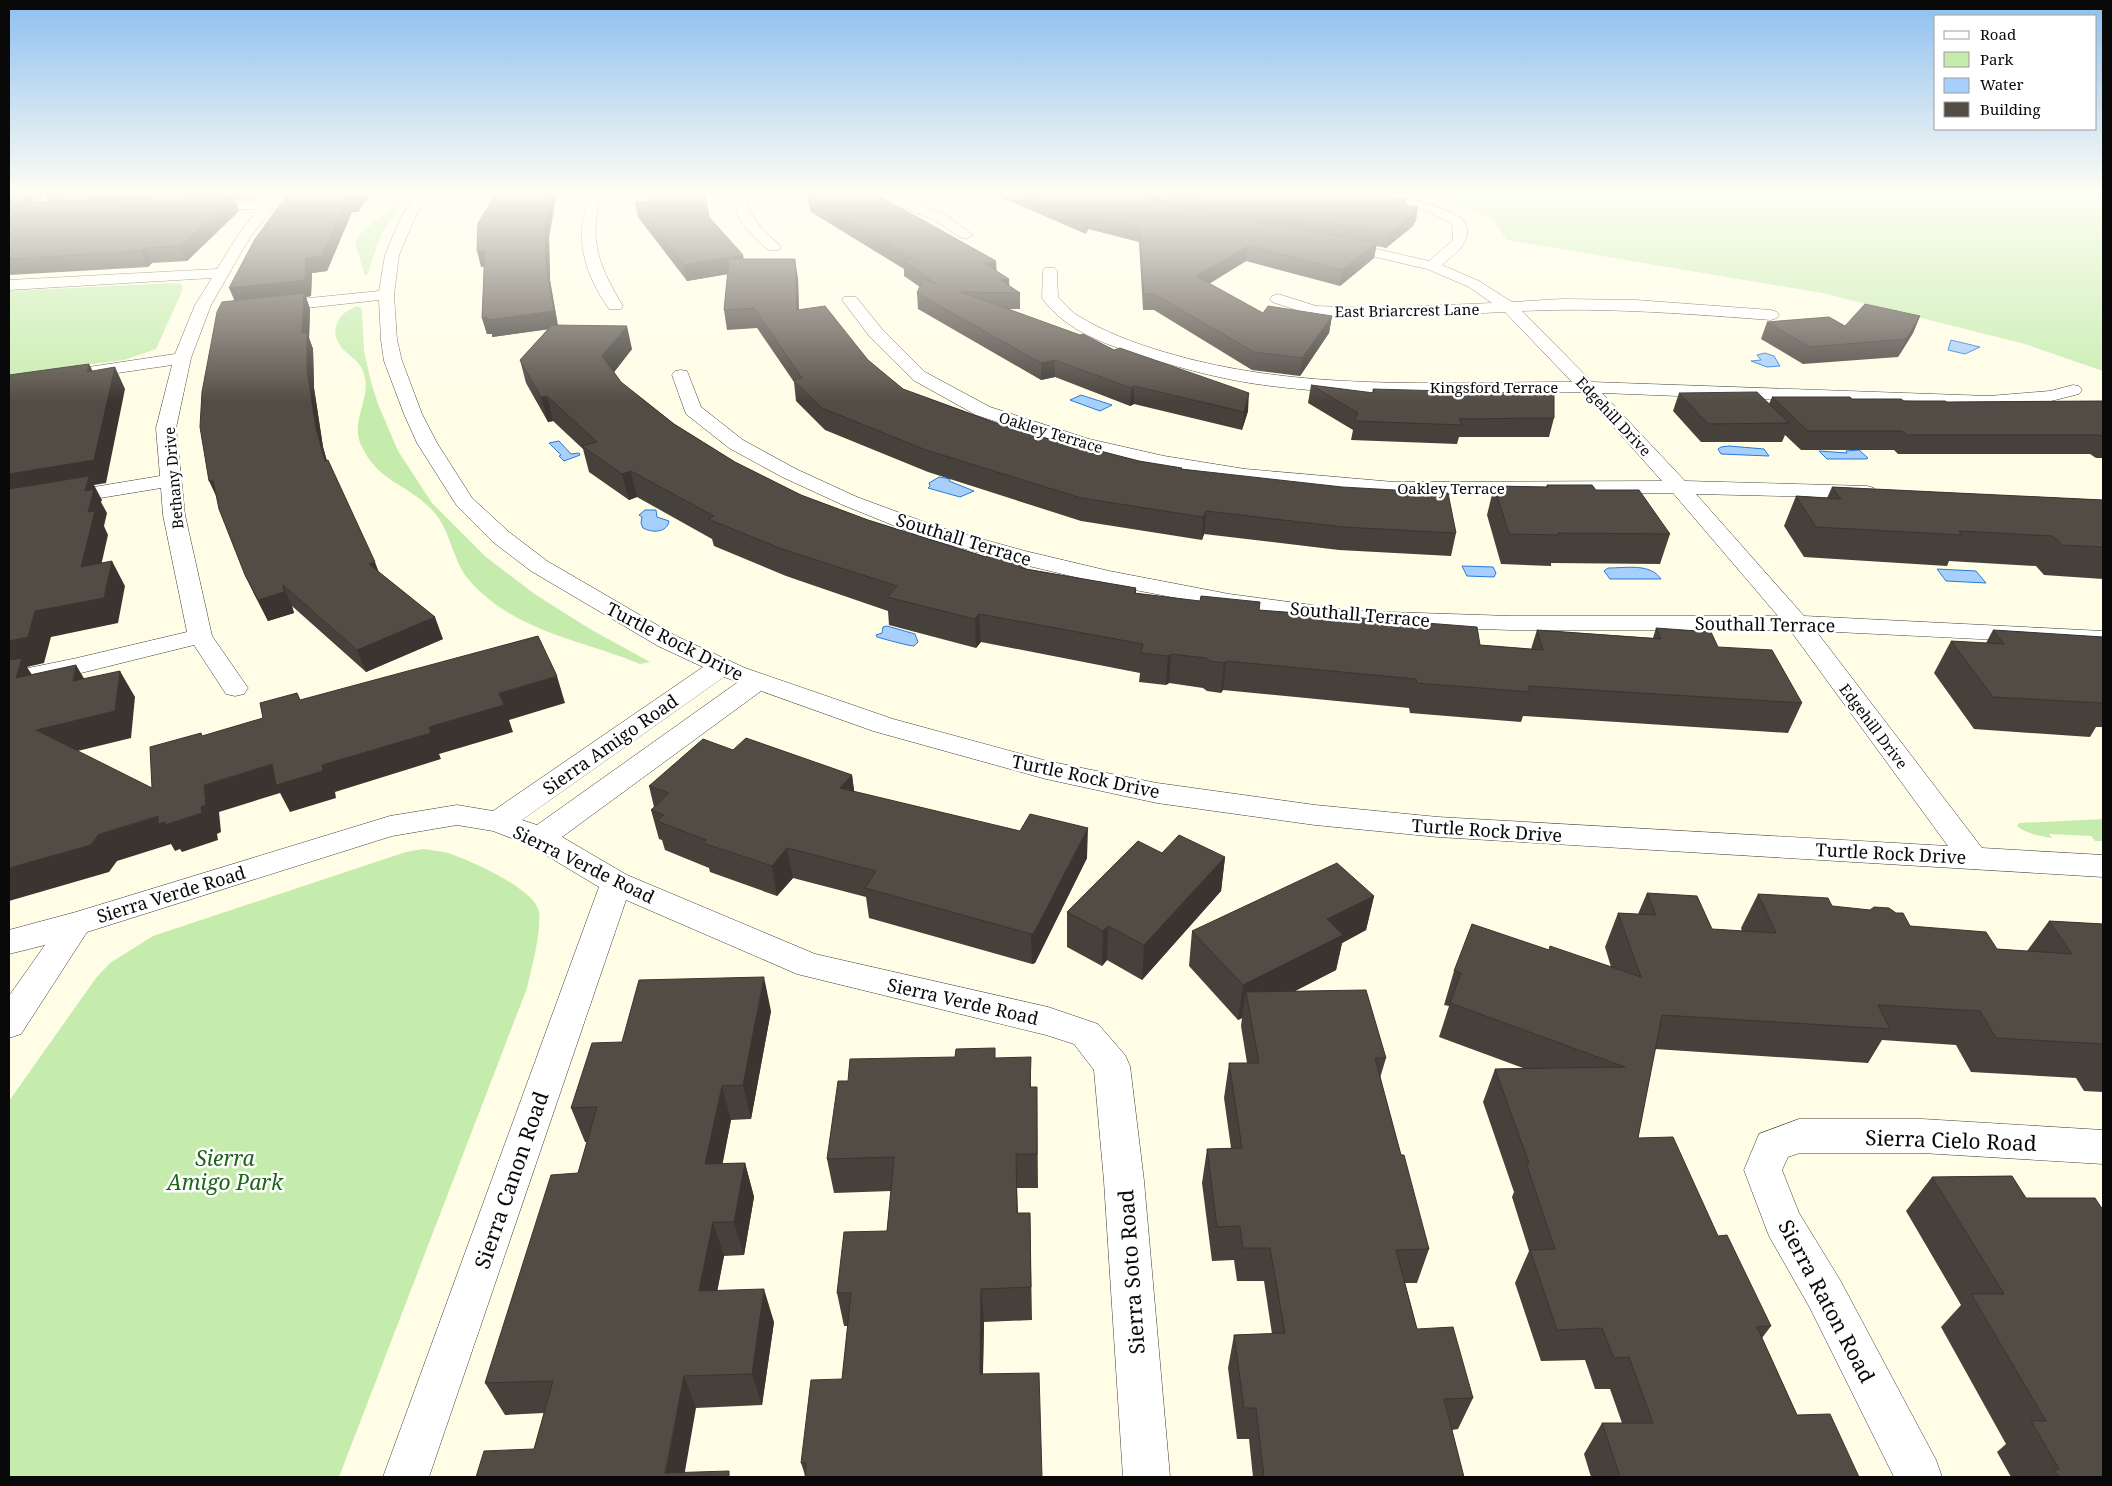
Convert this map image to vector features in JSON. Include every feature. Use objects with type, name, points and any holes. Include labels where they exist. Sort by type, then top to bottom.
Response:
[{"type":"street","name":"Bethany Drive","points":[[226,264],[221,273],[210,309],[182,358],[166,428],[174,515],[200,636],[235,688]]},
{"type":"street","name":"Turtle Rock Drive","points":[[391,264],[387,290],[390,347],[402,388],[427,443],[464,502],[501,537],[539,566],[667,641],[757,681],[883,725],[1046,770],[1157,793],[1315,815],[1438,828],[2103,866]]},
{"type":"street","points":[[595,264],[602,284],[615,306]]},
{"type":"street","name":"Edgehill Drive","points":[[1426,264],[1474,284],[1509,307],[1587,387],[1679,487],[1797,623],[1973,858]]},
{"type":"street","name":"Kingsford Terrace","points":[[1050,271],[1050,298],[1070,318],[1120,344],[1193,366],[1270,381],[1356,388],[1587,387],[1989,402],[2051,396],[2074,390]]},
{"type":"street","points":[[9,285],[221,273]]},
{"type":"street","points":[[256,304],[387,290]]},
{"type":"street","name":"Oakley Terrace","points":[[850,300],[876,333],[919,376],[983,411],[1084,444],[1164,462],[1246,475],[1394,488],[1679,487],[1890,494]]},
{"type":"street","name":"East Briarcrest Lane","points":[[1278,300],[1315,311],[1376,314],[1562,304],[1636,305],[1771,315]]},
{"type":"street","points":[[9,384],[182,358]]},
{"type":"street","name":"Southall Terrace","points":[[681,375],[693,410],[736,444],[789,473],[850,501],[930,532],[1108,578],[1229,601],[1357,618],[1511,623],[1797,623],[2103,638]]},
{"type":"street","points":[[9,507],[171,480]]},
{"type":"street","points":[[9,680],[77,666],[200,636]]},
{"type":"street","name":"Sierra Amigo Road","points":[[498,822],[722,667]]},
{"type":"street","name":"Sierra Amigo Road","points":[[540,838],[757,681]]},
{"type":"street","name":"Sierra Verde Road","points":[[9,942],[76,924],[390,826],[457,815],[498,822],[540,838],[616,883],[809,964],[1048,1022],[1086,1034],[1112,1066]]},
{"type":"street","name":"Sierra Canon Road","points":[[406,1477],[616,883]]},
{"type":"street","points":[[9,1024],[76,924]]},
{"type":"street","name":"Sierra Soto Road","points":[[1112,1066],[1124,1181],[1147,1477]]},
{"type":"street","name":"Sierra Cielo Road","points":[[1799,1136],[1922,1136],[2103,1147]]},
{"type":"street","name":"Sierra Raton Road","points":[[1799,1136],[1773,1146],[1763,1170],[1784,1223],[1825,1294],[1919,1477]]},
{"type":"green space","points":[[362,264],[371,264],[367,275],[365,276]]},
{"type":"green space","points":[[1652,264],[2103,264],[2103,371],[2025,344],[1822,293]]},
{"type":"green space","points":[[181,284],[183,289],[156,349],[124,360],[9,375],[9,291]]},
{"type":"green space","points":[[357,306],[362,309],[364,351],[378,404],[398,451],[432,503],[486,557],[536,595],[590,629],[650,662],[640,664],[572,641],[528,623],[507,612],[487,598],[463,572],[437,516],[420,499],[392,481],[375,467],[361,445],[358,435],[359,416],[366,388],[365,379],[360,365],[339,344],[335,331],[338,321],[342,316]]},
{"type":"green space","points":[[2103,819],[2103,841],[2095,841],[2091,836],[2049,834],[2052,838],[2029,833],[2017,826],[2019,823]]},
{"type":"green space","name":"Sierra Amigo Park","points":[[422,849],[448,853],[471,862],[500,876],[526,894],[535,903],[539,912],[537,940],[527,988],[339,1477],[9,1477],[9,1101],[96,978],[110,963],[153,936],[406,852]]},
{"type":"water","points":[[1951,340],[1980,347],[1965,354],[1948,350]]},
{"type":"water","points":[[1765,353],[1774,356],[1780,366],[1767,367],[1751,361],[1761,360],[1757,355]]},
{"type":"water","points":[[1081,395],[1112,405],[1100,411],[1070,400]]},
{"type":"water","points":[[559,441],[571,454],[579,453],[580,455],[564,461],[559,456],[561,455],[549,443]]},
{"type":"water","points":[[1729,446],[1764,449],[1769,456],[1721,454],[1718,449]]},
{"type":"water","points":[[1859,450],[1868,458],[1827,459],[1819,451],[1847,453],[1846,451]]},
{"type":"water","points":[[939,477],[950,479],[949,481],[974,491],[960,497],[928,488],[930,486],[929,483]]},
{"type":"water","points":[[645,510],[656,510],[657,517],[669,521],[668,525],[659,531],[643,528],[641,523],[642,517],[639,515]]},
{"type":"water","points":[[1462,566],[1493,567],[1496,573],[1494,577],[1467,576]]},
{"type":"water","points":[[1608,568],[1644,568],[1661,579],[1610,579],[1604,571]]},
{"type":"water","points":[[1937,569],[1976,571],[1986,583],[1946,581]]},
{"type":"water","points":[[887,626],[915,634],[918,642],[911,646],[877,637],[876,635],[882,633],[883,627]]},
{"type":"building","points":[[242,264],[306,264],[305,280],[229,288]]},
{"type":"building","points":[[484,264],[546,264],[554,311],[488,320],[487,317],[482,318]]},
{"type":"building","points":[[728,264],[795,264],[797,310],[825,306],[868,360],[903,389],[996,423],[1078,448],[1081,446],[1139,461],[1181,469],[1342,487],[1448,493],[1456,533],[1343,527],[1206,511],[1203,517],[1081,498],[926,450],[822,408],[793,380],[802,378],[754,308],[724,310]]},
{"type":"building","points":[[909,264],[986,264],[1009,279],[1001,280],[1020,293],[961,292],[1080,335],[1083,334],[1114,350],[1120,348],[1249,393],[1244,412],[1134,386],[1131,388],[1055,360],[1041,363],[917,293],[923,279],[936,284]]},
{"type":"building","points":[[1142,264],[1216,264],[1196,276],[1263,313],[1268,306],[1332,316],[1302,358],[1254,352],[1154,294],[1144,294]]},
{"type":"building","points":[[1320,264],[1349,264],[1342,270]]},
{"type":"building","points":[[304,293],[302,333],[307,332],[307,370],[316,428],[325,461],[328,460],[375,562],[369,564],[435,617],[357,650],[283,585],[284,592],[258,600],[245,575],[219,509],[213,480],[209,481],[200,427],[202,392],[217,312],[222,302]]},
{"type":"building","points":[[1865,304],[1920,316],[1906,339],[1810,347],[1767,322],[1829,317],[1845,326]]},
{"type":"building","points":[[552,325],[627,326],[602,356],[621,382],[674,424],[735,462],[801,495],[868,520],[986,557],[989,554],[1026,562],[1020,568],[1136,588],[1134,593],[1200,601],[1201,596],[1260,602],[1259,610],[1477,627],[1480,645],[1543,650],[1537,630],[1661,639],[1656,628],[1711,632],[1718,647],[1772,650],[1802,703],[1528,686],[1530,692],[1417,683],[1416,679],[1226,661],[1224,663],[1210,661],[1206,658],[1141,653],[1143,644],[979,614],[975,619],[887,597],[897,586],[782,549],[708,519],[714,516],[631,471],[622,474],[582,446],[597,442],[547,396],[541,397],[520,360]]},
{"type":"building","points":[[89,364],[87,372],[115,367],[94,460],[9,474],[9,375]]},
{"type":"building","points":[[1311,385],[1374,393],[1373,389],[1554,394],[1554,418],[1459,419],[1462,425],[1354,421],[1358,413]]},
{"type":"building","points":[[1757,392],[1789,423],[1708,424],[1679,393]]},
{"type":"building","points":[[1772,397],[1850,397],[1852,399],[1901,399],[1904,401],[1947,402],[2103,401],[2103,437],[2100,435],[1907,435],[1902,431],[1808,431]]},
{"type":"building","points":[[89,476],[85,491],[94,489],[88,512],[95,511],[81,567],[112,561],[104,598],[35,611],[28,637],[9,641],[9,489]]},
{"type":"building","points":[[1547,485],[1592,485],[1596,490],[1639,490],[1670,534],[1509,534],[1494,486],[1548,487]]},
{"type":"building","points":[[1832,487],[2103,500],[2103,547],[2062,545],[2053,536],[1959,531],[1962,535],[1816,527],[1796,496],[1841,499]]},
{"type":"building","points":[[1993,630],[2103,637],[2103,703],[1993,697],[1951,641],[2004,644]]},
{"type":"building","points":[[538,636],[557,676],[499,693],[504,705],[429,727],[431,733],[322,765],[323,771],[276,785],[272,764],[204,785],[206,805],[201,807],[202,813],[165,825],[165,822],[158,824],[158,816],[99,834],[91,845],[9,868],[9,660],[22,658],[16,678],[76,665],[73,681],[120,671],[115,711],[36,730],[152,788],[150,747],[201,733],[202,736],[263,718],[260,703],[297,693],[300,700]]},
{"type":"building","points":[[746,738],[852,775],[840,788],[1020,831],[1030,814],[1088,828],[1034,933],[1031,934],[865,888],[876,871],[787,848],[772,866],[703,843],[706,840],[657,821],[664,815],[651,810],[669,793],[649,786],[703,739],[733,750]]},
{"type":"building","points":[[1179,835],[1225,857],[1144,945],[1108,926],[1103,931],[1067,912],[1138,841],[1162,853]]},
{"type":"building","points":[[1337,863],[1374,896],[1327,919],[1343,935],[1243,985],[1192,931]]},
{"type":"building","points":[[1647,893],[1697,896],[1712,929],[1776,933],[1758,894],[1828,898],[1832,906],[1870,910],[1874,907],[1889,908],[1896,913],[1903,913],[1910,926],[1986,932],[1997,949],[2072,954],[2049,921],[2103,924],[2103,1044],[1996,1038],[1980,1011],[1878,1005],[1890,1029],[1662,1015],[1638,1138],[1673,1137],[1718,1236],[1727,1235],[1771,1326],[1757,1327],[1797,1415],[1830,1414],[1859,1477],[1620,1477],[1602,1423],[1653,1423],[1629,1357],[1614,1358],[1602,1328],[1557,1330],[1530,1250],[1555,1249],[1526,1163],[1529,1163],[1495,1069],[1625,1067],[1450,1003],[1461,973],[1454,971],[1472,924],[1549,950],[1550,946],[1641,977],[1618,913],[1656,915]]},
{"type":"building","points":[[764,977],[743,1085],[722,1086],[705,1164],[745,1163],[734,1222],[713,1222],[699,1291],[764,1289],[752,1374],[684,1376],[665,1473],[729,1471],[729,1477],[476,1477],[484,1451],[534,1449],[553,1381],[485,1383],[551,1175],[578,1173],[597,1107],[571,1108],[592,1043],[622,1042],[639,980]]},
{"type":"building","points":[[1366,990],[1386,1058],[1375,1058],[1401,1155],[1404,1155],[1429,1249],[1396,1250],[1417,1329],[1453,1327],[1473,1398],[1444,1399],[1464,1477],[1264,1477],[1256,1408],[1244,1408],[1234,1335],[1285,1333],[1270,1248],[1243,1248],[1240,1226],[1217,1227],[1207,1149],[1242,1148],[1229,1063],[1259,1063],[1246,992]]},
{"type":"building","points":[[995,1048],[995,1058],[1031,1057],[1030,1087],[1037,1087],[1037,1154],[1016,1154],[1017,1213],[1030,1213],[1031,1287],[981,1289],[980,1374],[1039,1373],[1042,1477],[805,1477],[806,1463],[801,1463],[811,1380],[842,1379],[851,1293],[837,1293],[844,1232],[887,1231],[894,1157],[827,1159],[838,1081],[848,1081],[850,1059],[955,1057],[956,1049]]},
{"type":"building","points":[[2012,1176],[2026,1198],[2095,1198],[2103,1210],[2103,1477],[2059,1477],[2054,1470],[2059,1469],[2031,1421],[2046,1421],[1971,1294],[2004,1294],[1932,1177]]}]
